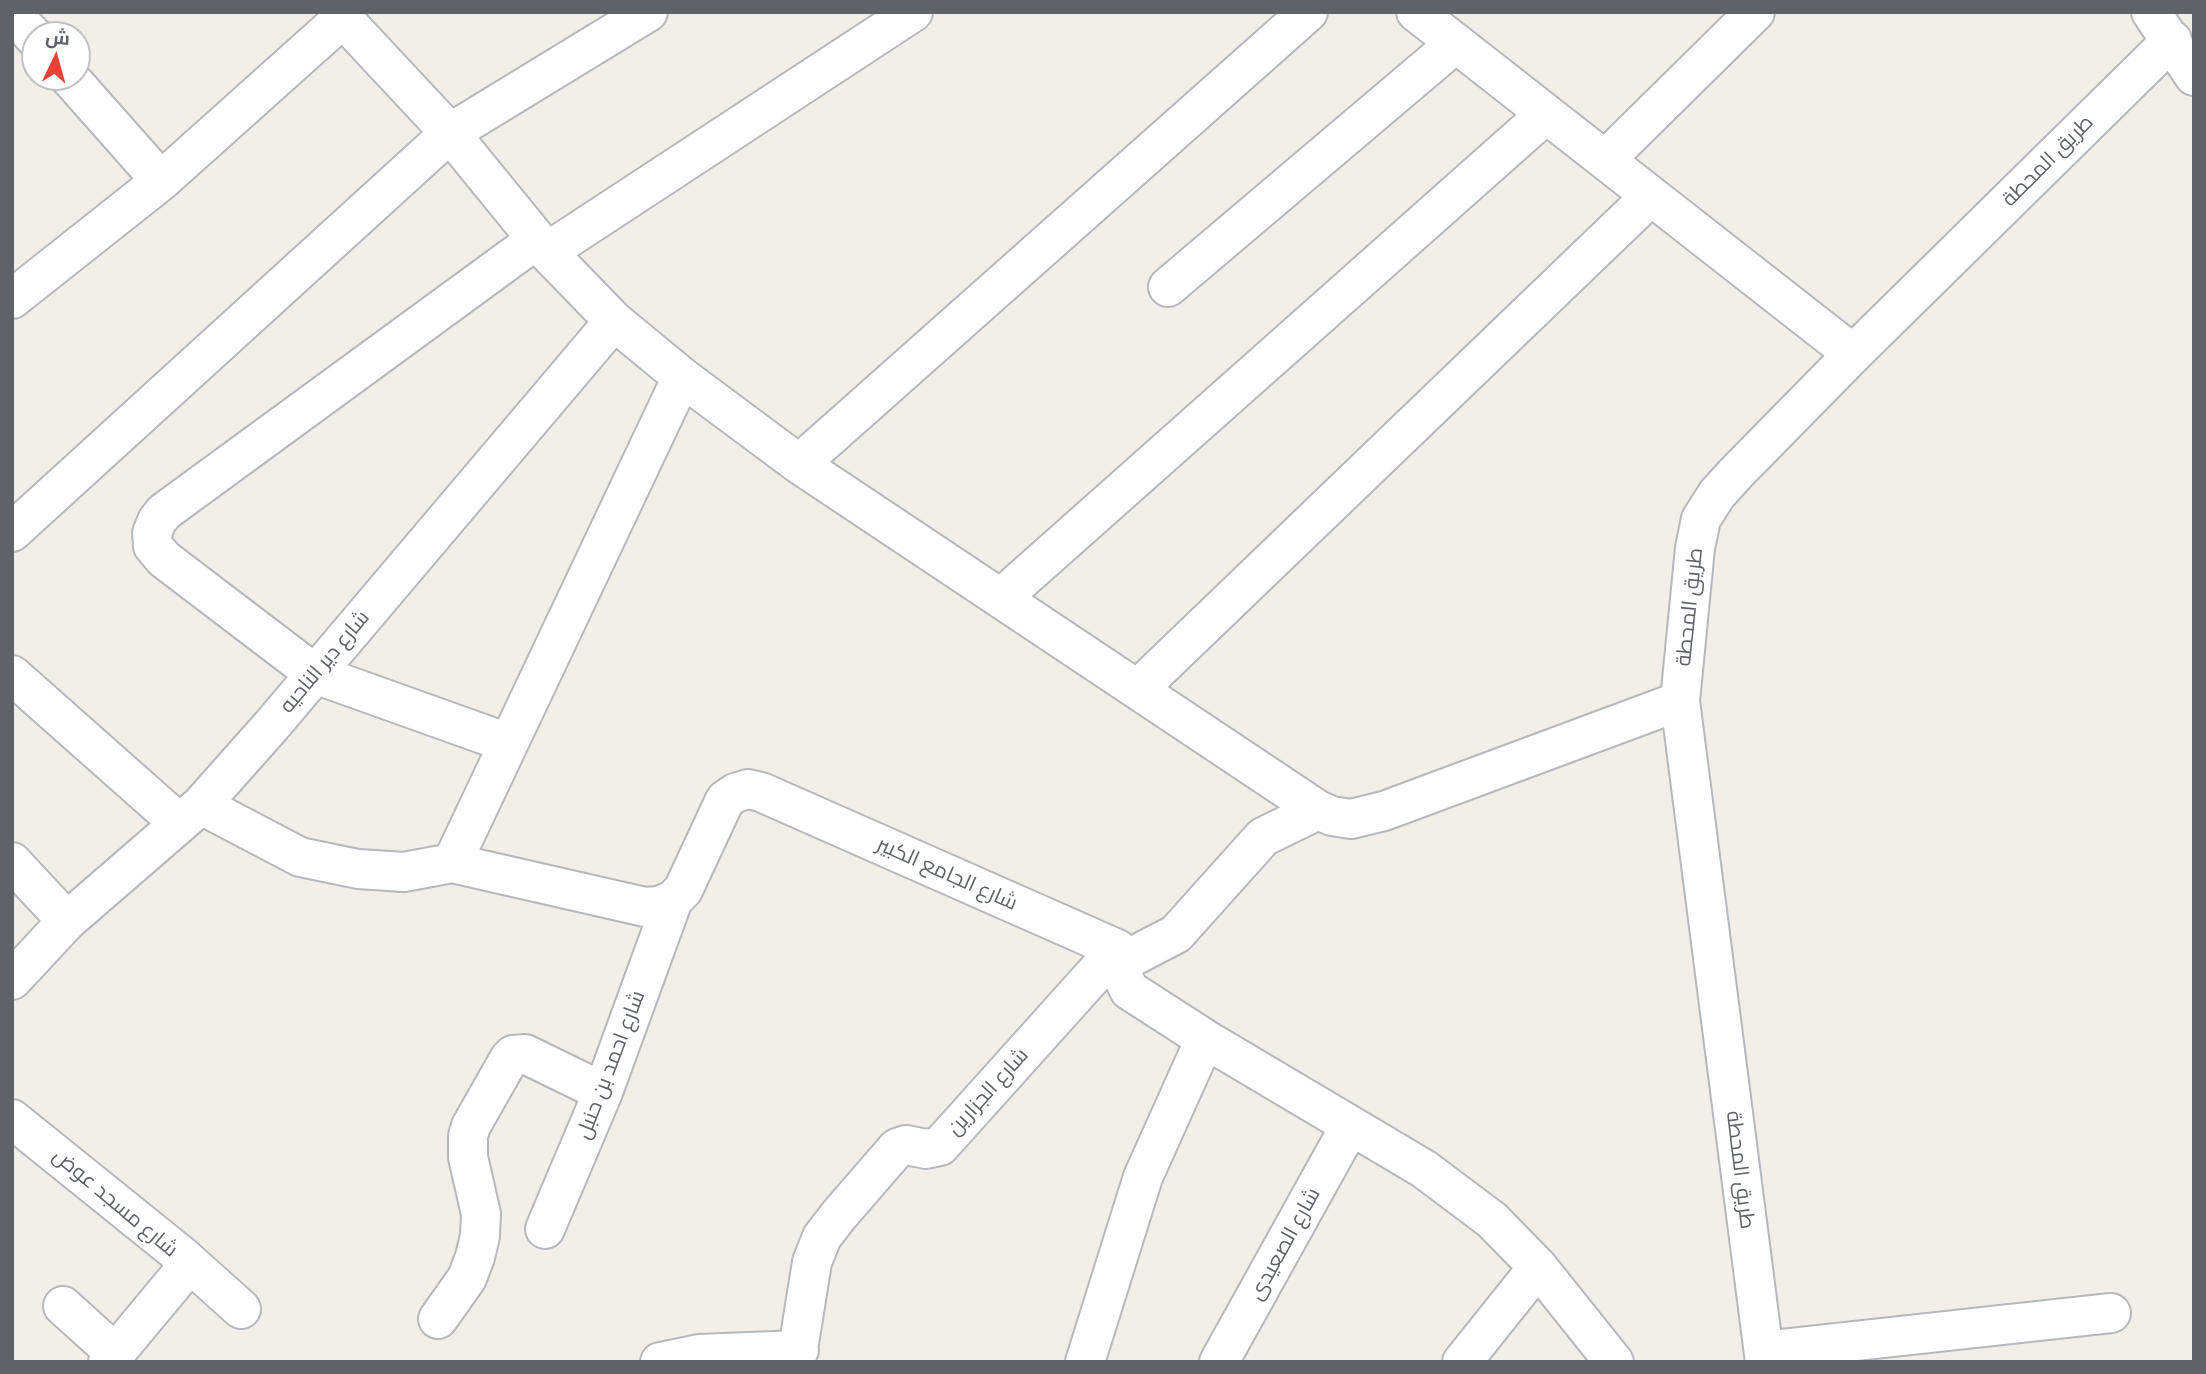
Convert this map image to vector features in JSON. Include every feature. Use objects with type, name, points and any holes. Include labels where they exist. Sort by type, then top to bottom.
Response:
[{"type":"street","points":[[12,532],[450,133],[648,12]]},
{"type":"street","points":[[509,743],[315,674],[164,559],[153,546],[152,533],[157,521],[164,512],[542,246],[913,12]]},
{"type":"street","points":[[799,464],[1308,12]]},
{"type":"street","points":[[1416,12],[1853,354]]},
{"type":"street","points":[[1605,160],[1755,12]]},
{"type":"street","points":[[12,299],[161,181],[340,15],[450,133],[542,246],[614,321],[682,377],[799,464],[1318,810],[1332,816],[1351,819],[1384,811],[1680,701]]},
{"type":"street","points":[[2162,26],[2194,76]]},
{"type":"street","name":"طريق المحطة","points":[[1765,1356],[1680,701],[1695,548],[1701,519],[1717,494],[2162,26]]},
{"type":"street","points":[[1168,287],[1456,43]]},
{"type":"street","points":[[81,91],[161,181]]},
{"type":"street","points":[[1001,598],[1546,114]]},
{"type":"street","points":[[1138,689],[1651,196]]},
{"type":"street","name":"شارع دير الناحيه","points":[[12,980],[67,921],[190,814],[315,674],[614,321]]},
{"type":"street","points":[[452,863],[682,377]]},
{"type":"street","points":[[12,675],[190,814],[300,857],[358,869],[404,872],[452,863],[645,907],[659,906],[673,900]]},
{"type":"street","name":"شارع الجامع الكبير","points":[[673,900],[683,890],[725,800],[748,789],[761,792],[1120,955]]},
{"type":"street","points":[[1318,810],[1263,837],[1176,934],[1120,955],[1122,977],[1129,990],[1205,1039],[1424,1169],[1492,1220],[1538,1267],[1614,1362]]},
{"type":"street","points":[[12,862],[67,921]]},
{"type":"street","name":"شارع احمد بن حنبل","points":[[545,1229],[603,1092],[673,900]]},
{"type":"street","name":"شارع الجزارين","points":[[798,1356],[812,1262],[822,1237],[839,1215],[897,1148],[906,1145],[926,1149],[940,1146],[1120,955]]},
{"type":"street","points":[[1085,1362],[1143,1177],[1205,1039]]},
{"type":"street","points":[[438,1319],[467,1278],[475,1257],[481,1214],[468,1157],[468,1136],[509,1059],[513,1055],[525,1054],[603,1092]]},
{"type":"street","name":"شارع مسجد عوض","points":[[12,1119],[182,1256],[182,1273],[112,1358]]},
{"type":"street","name":"شارع الصعيدى","points":[[1219,1362],[1350,1126]]},
{"type":"street","points":[[182,1256],[241,1309]]},
{"type":"street","points":[[1462,1362],[1538,1267]]},
{"type":"street","points":[[63,1306],[112,1358]]},
{"type":"street","points":[[1765,1356],[2111,1313]]},
{"type":"street","points":[[660,1362],[699,1354],[798,1356]]}]
